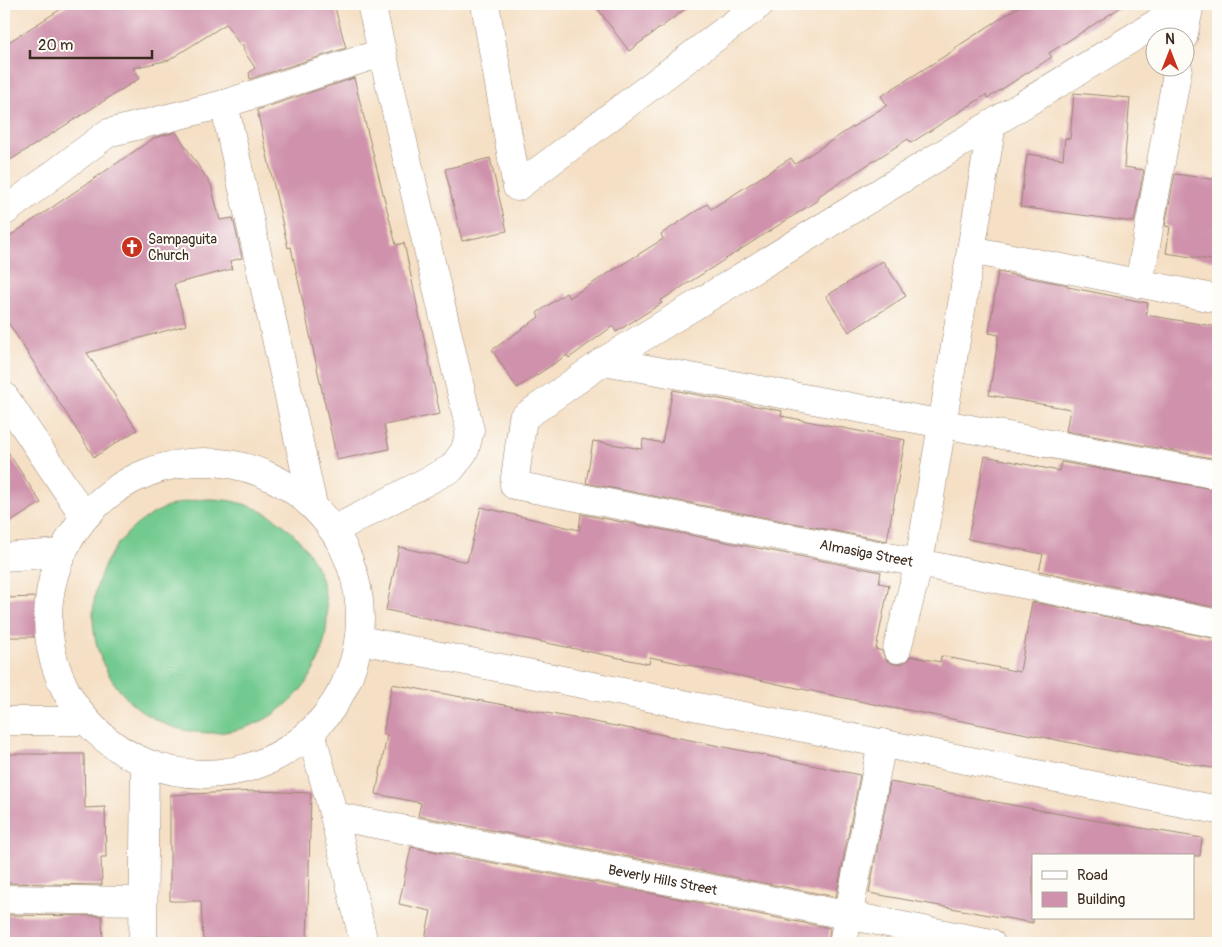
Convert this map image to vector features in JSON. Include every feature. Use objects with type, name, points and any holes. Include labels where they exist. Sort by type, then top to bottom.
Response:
[{"type":"street","points":[[334,530],[452,468],[465,450],[470,430],[371,4]]},
{"type":"street","points":[[485,4],[517,187],[760,4]]},
{"type":"street","points":[[1185,28],[1189,4]]},
{"type":"street","points":[[604,361],[1189,4]]},
{"type":"street","points":[[4,212],[108,134],[224,104],[382,53]]},
{"type":"street","points":[[1139,284],[1176,78]]},
{"type":"street","points":[[224,104],[313,505]]},
{"type":"street","points":[[897,649],[918,563],[992,124]]},
{"type":"street","points":[[971,250],[1218,299]]},
{"type":"street","points":[[604,361],[1218,475]]},
{"type":"street","name":"Almasiga Street","points":[[604,361],[523,418],[514,485],[918,563],[1218,624]]},
{"type":"street","points":[[4,396],[84,516]]},
{"type":"street","points":[[222,462],[271,476],[313,505],[334,530],[352,564],[360,602],[360,640],[350,675],[334,706],[311,733],[261,764],[203,775],[145,763],[112,746],[85,721],[60,683],[48,641],[48,596],[60,553],[84,516],[123,483],[170,465],[222,462]]},
{"type":"street","points":[[4,557],[60,553]]},
{"type":"street","points":[[360,640],[1218,810]]},
{"type":"street","points":[[4,721],[85,721]]},
{"type":"street","points":[[311,733],[334,816],[364,943]]},
{"type":"street","points":[[843,943],[882,743]]},
{"type":"street","points":[[143,943],[145,763]]},
{"type":"street","name":"Beverly Hills Street","points":[[334,816],[992,943]]},
{"type":"street","points":[[4,899],[143,901]]},
{"type":"green space","points":[[198,499],[222,499],[255,507],[265,512],[285,525],[301,541],[319,571],[327,604],[327,628],[319,661],[301,691],[285,707],[255,725],[222,733],[198,733],[165,725],[155,720],[135,707],[119,691],[101,661],[93,628],[93,604],[101,571],[106,561],[119,541],[135,525],[165,507]]},
{"type":"building","points":[[69,4],[334,4],[346,48],[250,79],[249,73],[255,68],[244,51],[243,45],[240,45],[226,24],[169,60],[133,68],[140,78],[4,164],[4,45]]},
{"type":"building","points":[[594,4],[692,4],[629,51]]},
{"type":"building","points":[[1023,4],[1126,4],[1049,53],[1052,57],[988,98],[986,95],[911,143],[908,139],[817,197],[818,200],[660,301],[662,303],[616,332],[613,326],[569,358],[567,355],[517,388],[492,350],[539,317],[537,313],[566,293],[569,298],[663,239],[661,234],[707,204],[711,209],[791,158],[795,164],[887,105],[881,96]]},
{"type":"building","points":[[354,78],[396,245],[404,243],[440,414],[384,425],[389,449],[337,460],[291,247],[288,248],[257,110]]},
{"type":"building","points":[[1074,93],[1130,98],[1124,167],[1144,170],[1134,222],[1020,207],[1027,154],[1063,159],[1065,138],[1070,139]]},
{"type":"building","points":[[176,132],[211,185],[220,220],[233,218],[242,258],[230,261],[232,269],[174,284],[186,325],[87,353],[137,430],[94,457],[4,316],[4,240],[154,138]]},
{"type":"building","points":[[490,158],[507,231],[462,241],[445,169]]},
{"type":"building","points":[[1175,174],[1218,180],[1218,261],[1166,253],[1170,227],[1165,226]]},
{"type":"building","points":[[883,261],[906,296],[849,332],[826,296]]},
{"type":"building","points":[[998,272],[1148,303],[1146,315],[1218,327],[1218,427],[1212,458],[1066,431],[1070,409],[989,395],[999,335],[989,333]]},
{"type":"building","points":[[673,390],[782,411],[781,416],[905,440],[887,541],[586,483],[593,441],[642,449],[643,439],[662,443]]},
{"type":"building","points":[[4,446],[41,503],[4,526]]},
{"type":"building","points":[[985,456],[1059,471],[1061,462],[1218,490],[1218,608],[1039,571],[1043,554],[968,539]]},
{"type":"building","points":[[481,507],[579,530],[581,514],[881,572],[879,583],[889,585],[876,649],[882,651],[886,660],[894,664],[902,664],[910,656],[940,662],[941,656],[1020,672],[1032,602],[1218,639],[1218,769],[1117,752],[897,709],[650,657],[649,664],[386,610],[399,547],[467,562]]},
{"type":"building","points":[[37,597],[38,637],[4,637],[4,598]]},
{"type":"building","points":[[392,684],[690,740],[860,775],[836,897],[418,816],[421,803],[376,794],[387,735],[383,734]]},
{"type":"building","points":[[4,754],[84,754],[85,808],[105,807],[106,857],[101,857],[102,885],[4,883]]},
{"type":"building","points":[[890,782],[1087,819],[1202,838],[1200,856],[1194,856],[1194,854],[1032,854],[1033,923],[869,893]]},
{"type":"building","points":[[255,791],[311,793],[307,943],[271,943],[271,938],[203,942],[201,901],[170,901],[170,795]]},
{"type":"building","points":[[411,847],[830,928],[828,943],[424,943],[431,911],[399,904]]},
{"type":"building","points":[[4,915],[102,916],[103,943],[4,943]]},
{"type":"place","name":"Sampaguita Church","points":[[132,247]]}]
